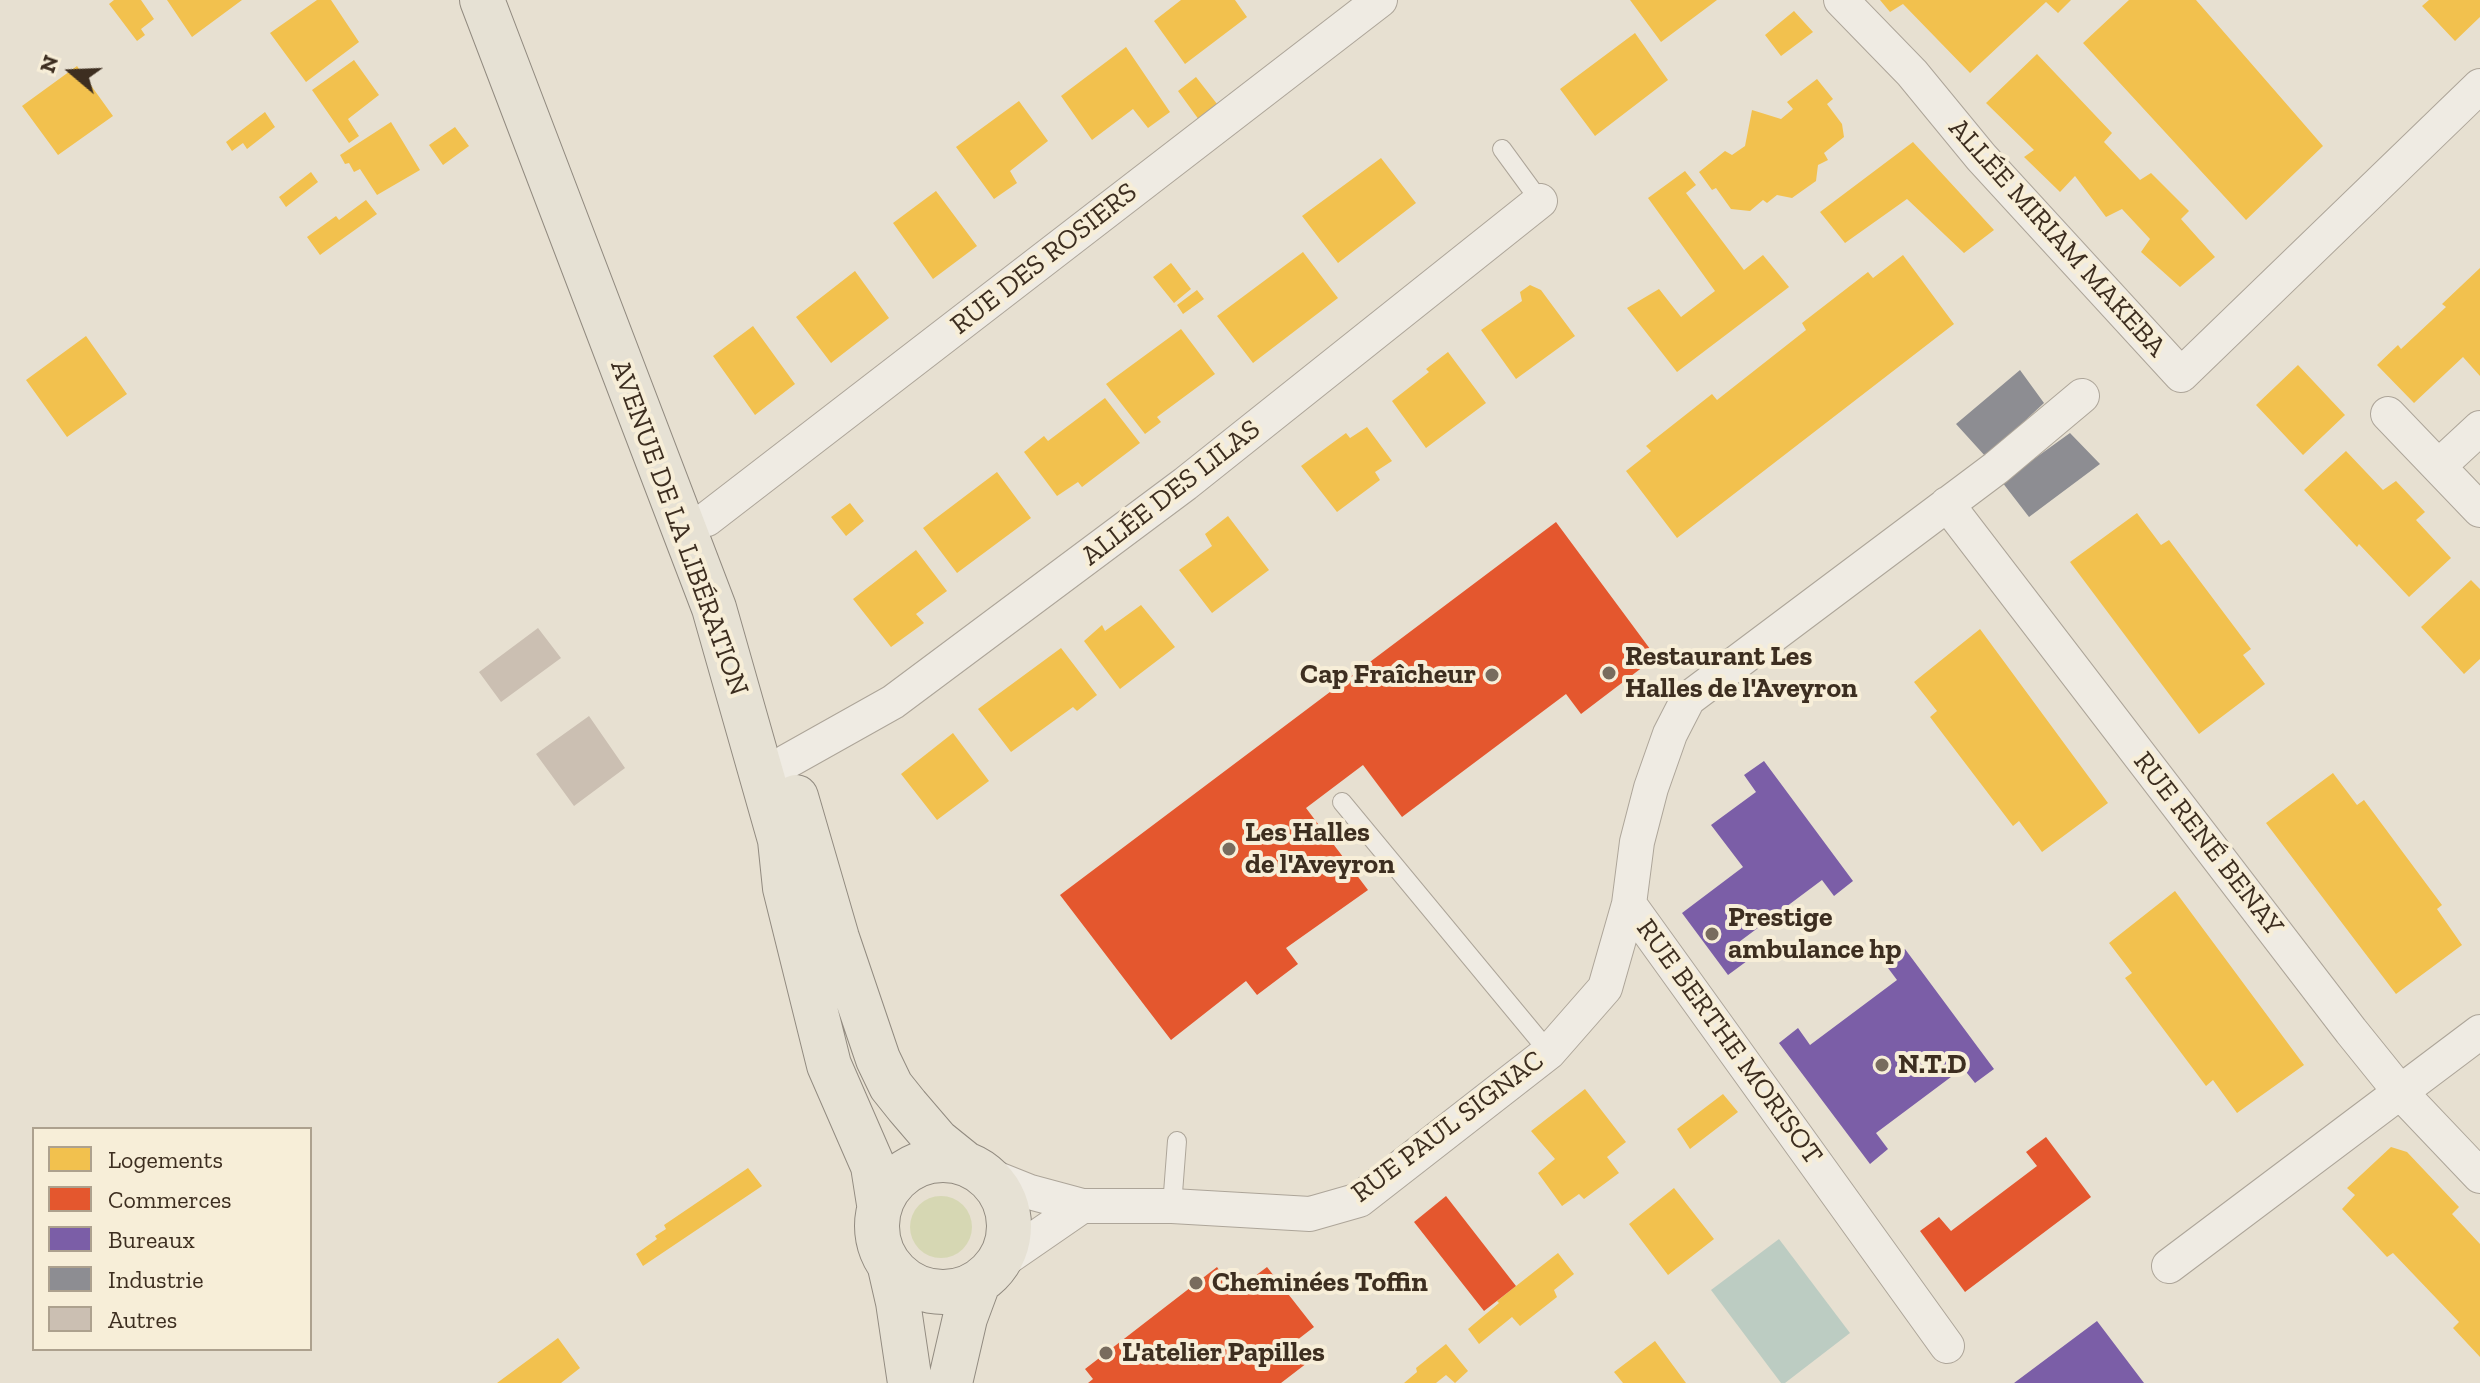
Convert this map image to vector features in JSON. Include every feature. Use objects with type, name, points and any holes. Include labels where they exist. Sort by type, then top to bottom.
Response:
[{"type":"main road","name":"AVENUE DE LA LIBÉRATION","points":[[482,0],[695,522]]},
{"type":"main road","name":"AVENUE DE LA LIBÉRATION","points":[[510,0],[695,522],[714,608],[837,938],[878,1059],[891,1086],[937,1141],[997,1186],[1005,1201],[1009,1235],[1004,1251],[987,1274],[965,1318],[950,1383]]},
{"type":"main road","name":"AVENUE DE LA LIBÉRATION","points":[[773,765],[785,888],[825,1048],[837,1084],[873,1166],[879,1204],[876,1230],[883,1256],[890,1267],[898,1302],[910,1383]]},
{"type":"main road","points":[[879,1204],[887,1189],[912,1166],[937,1160],[974,1168]]},
{"type":"main road","points":[[890,1267],[915,1287],[947,1293],[963,1290],[987,1274]]},
{"type":"street","name":"RUE DES ROSIERS","points":[[695,522],[1380,0]]},
{"type":"street","name":"ALLÉE MIRIAM MAKEBA","points":[[1841,0],[1912,73],[1981,157],[2181,375],[2480,86]]},
{"type":"street","name":"ALLÉE DES LILAS","points":[[773,765],[893,702],[1185,484],[1540,201]]},
{"type":"street","name":"RUE BERTHE MORISOT","points":[[1947,1346],[1629,904],[1637,842],[1670,734],[1688,699],[1996,468],[2082,396]]},
{"type":"street","points":[[2388,414],[2480,510]]},
{"type":"street","points":[[2439,466],[2480,428]]},
{"type":"street","name":"RUE RENÉ BENAY","points":[[1947,504],[2401,1093],[2480,1176]]},
{"type":"street","name":"RUE PAUL SIGNAC","points":[[974,1168],[1030,1192],[1082,1206],[1172,1206],[1310,1214],[1359,1200],[1549,1052],[1605,988],[1629,904]]},
{"type":"street","points":[[2169,1266],[2480,1032]]},
{"type":"street","points":[[987,1274],[1082,1206]]},
{"type":"lane","points":[[1502,149],[1540,201]]},
{"type":"lane","points":[[1342,802],[1549,1052]]},
{"type":"lane","points":[[1172,1206],[1177,1141]]},
{"type":"green space","points":[[935,1196],[947,1196],[963,1205],[970,1215],[970,1239],[963,1249],[947,1258],[935,1258],[915,1244],[910,1233],[910,1221],[924,1201]]},
{"type":"shaded area","points":[[1779,1239],[1850,1333],[1785,1383],[1781,1383],[1711,1290]]},
{"type":"building: Logements","points":[[114,0],[141,0],[154,19],[141,29],[145,35],[137,41],[109,4]]},
{"type":"building: Logements","points":[[167,0],[242,0],[192,37]]},
{"type":"building: Logements","points":[[317,0],[331,0],[359,42],[306,82],[270,33]]},
{"type":"building: Logements","points":[[1181,0],[1235,0],[1247,17],[1185,64],[1154,21]]},
{"type":"building: Logements","points":[[1630,0],[1717,0],[1661,42]]},
{"type":"building: Logements","points":[[1880,0],[2071,0],[2058,13],[2046,2],[1970,73],[1903,4],[1890,12]]},
{"type":"building: Logements","points":[[2129,0],[2196,0],[2323,146],[2246,220],[2083,43]]},
{"type":"building: Logements","points":[[2429,0],[2480,0],[2480,17],[2455,41],[2422,6]]},
{"type":"building: Logements","points":[[1794,11],[1813,32],[1781,56],[1765,35]]},
{"type":"building: Logements","points":[[1635,33],[1668,80],[1595,136],[1560,89]]},
{"type":"building: Logements","points":[[1126,47],[1170,112],[1148,128],[1133,109],[1092,140],[1061,96]]},
{"type":"building: Logements","points":[[2037,54],[2112,133],[2104,142],[2140,180],[2151,173],[2189,211],[2181,219],[2215,257],[2180,287],[2141,252],[2150,239],[2122,209],[2106,217],[2075,176],[2060,192],[2024,157],[2034,150],[1986,103]]},
{"type":"building: Logements","points":[[354,60],[379,95],[348,119],[359,136],[349,143],[312,90]]},
{"type":"building: Logements","points":[[77,66],[113,116],[58,155],[22,106]]},
{"type":"building: Logements","points":[[1196,77],[1221,109],[1202,124],[1178,91]]},
{"type":"building: Logements","points":[[1817,79],[1833,99],[1827,104],[1842,124],[1844,137],[1824,153],[1828,160],[1818,165],[1816,181],[1792,198],[1777,195],[1767,203],[1763,200],[1750,211],[1731,209],[1699,172],[1725,151],[1732,155],[1745,146],[1752,110],[1781,119],[1793,109],[1787,102]]},
{"type":"building: Logements","points":[[1019,101],[1048,141],[1010,171],[1017,183],[994,199],[956,147]]},
{"type":"building: Logements","points":[[265,112],[275,127],[247,149],[243,143],[232,151],[226,142]]},
{"type":"building: Logements","points":[[391,122],[420,170],[377,195],[360,169],[354,172],[340,155]]},
{"type":"building: Logements","points":[[455,127],[469,146],[443,165],[429,145]]},
{"type":"building: Logements","points":[[1913,142],[1994,230],[1964,253],[1907,199],[1845,243],[1820,212]]},
{"type":"building: Logements","points":[[1381,158],[1416,203],[1338,263],[1302,216]]},
{"type":"building: Logements","points":[[1685,171],[1696,185],[1686,193],[1744,270],[1763,255],[1789,287],[1677,372],[1627,308],[1659,289],[1681,317],[1715,291],[1648,198]]},
{"type":"building: Logements","points":[[311,172],[318,182],[286,207],[279,197]]},
{"type":"building: Logements","points":[[936,191],[977,246],[933,279],[893,223]]},
{"type":"building: Logements","points":[[366,200],[377,214],[320,255],[307,237],[336,216],[339,220]]},
{"type":"building: Logements","points":[[1303,252],[1338,298],[1253,363],[1217,316]]},
{"type":"building: Logements","points":[[1903,255],[1954,324],[1677,538],[1626,471],[1651,451],[1646,446],[1712,394],[1717,400],[1806,330],[1802,323],[1868,272],[1873,278]]},
{"type":"building: Logements","points":[[1171,263],[1191,289],[1174,303],[1153,277]]},
{"type":"building: Logements","points":[[2480,268],[2480,376],[2463,357],[2414,403],[2377,365],[2398,345],[2401,349],[2446,307],[2442,304]]},
{"type":"building: Logements","points":[[855,271],[889,318],[831,363],[796,317]]},
{"type":"building: Logements","points":[[1530,285],[1541,290],[1575,336],[1516,379],[1481,330],[1522,301],[1520,292]]},
{"type":"building: Logements","points":[[1197,290],[1204,299],[1183,314],[1177,305]]},
{"type":"building: Logements","points":[[753,326],[795,384],[755,415],[713,356]]},
{"type":"building: Logements","points":[[1181,329],[1215,374],[1157,417],[1161,422],[1145,434],[1106,384]]},
{"type":"building: Logements","points":[[86,336],[127,394],[67,437],[26,380]]},
{"type":"building: Logements","points":[[1448,352],[1486,403],[1426,448],[1392,401],[1429,372],[1426,369]]},
{"type":"building: Logements","points":[[2298,365],[2345,415],[2303,455],[2256,405]]},
{"type":"building: Logements","points":[[1105,398],[1140,443],[1082,487],[1078,482],[1057,496],[1024,452],[1044,436],[1048,441]]},
{"type":"building: Logements","points":[[1367,427],[1392,461],[1375,472],[1380,480],[1337,512],[1301,466],[1346,433],[1350,438]]},
{"type":"building: Logements","points":[[2346,451],[2383,490],[2396,481],[2425,512],[2416,520],[2451,558],[2409,597],[2304,490]]},
{"type":"building: Logements","points":[[997,472],[1031,518],[957,573],[923,528]]},
{"type":"building: Logements","points":[[850,503],[864,521],[846,536],[831,517]]},
{"type":"building: Logements","points":[[2137,513],[2161,545],[2169,540],[2251,649],[2243,655],[2265,684],[2199,734],[2070,562]]},
{"type":"building: Logements","points":[[1228,516],[1269,570],[1212,613],[1179,570],[1212,546],[1205,534]]},
{"type":"building: Logements","points":[[916,550],[947,591],[916,614],[924,623],[891,647],[853,599]]},
{"type":"building: Logements","points":[[2471,580],[2480,589],[2480,659],[2464,674],[2421,627]]},
{"type":"building: Logements","points":[[1141,605],[1175,647],[1120,689],[1084,641],[1102,625],[1105,631]]},
{"type":"building: Logements","points":[[1980,629],[2108,803],[2042,852],[2019,821],[2013,826],[1930,717],[1937,711],[1914,682]]},
{"type":"building: Logements","points":[[1061,648],[1097,695],[1077,711],[1073,707],[1011,752],[978,709]]},
{"type":"building: Logements","points":[[953,733],[989,781],[937,820],[901,774]]},
{"type":"building: Logements","points":[[2333,773],[2357,805],[2364,800],[2442,905],[2437,909],[2462,945],[2396,994],[2266,823]]},
{"type":"building: Logements","points":[[2175,891],[2304,1065],[2237,1113],[2213,1080],[2206,1086],[2125,978],[2132,973],[2109,943]]},
{"type":"building: Logements","points":[[1585,1089],[1626,1142],[1607,1157],[1619,1173],[1584,1199],[1579,1194],[1562,1206],[1538,1173],[1555,1159],[1531,1131]]},
{"type":"building: Logements","points":[[1723,1094],[1738,1112],[1690,1149],[1677,1129]]},
{"type":"building: Logements","points":[[2391,1147],[2407,1152],[2459,1207],[2452,1214],[2480,1244],[2480,1357],[2453,1328],[2459,1322],[2393,1253],[2387,1257],[2342,1209],[2355,1195],[2347,1188]]},
{"type":"building: Logements","points":[[748,1168],[762,1186],[643,1266],[636,1254],[657,1239],[655,1236],[666,1229],[664,1225]]},
{"type":"building: Logements","points":[[1674,1188],[1714,1239],[1668,1275],[1629,1224]]},
{"type":"building: Logements","points":[[1558,1253],[1574,1274],[1554,1290],[1557,1297],[1520,1326],[1512,1317],[1479,1344],[1468,1329],[1499,1303],[1497,1301]]},
{"type":"building: Logements","points":[[558,1338],[580,1368],[561,1383],[497,1383]]},
{"type":"building: Logements","points":[[1655,1341],[1686,1383],[1623,1383],[1614,1372]]},
{"type":"building: Logements","points":[[1446,1344],[1468,1371],[1455,1383],[1446,1375],[1436,1383],[1404,1383],[1417,1372],[1416,1368]]},
{"type":"building: Commerces","points":[[1556,522],[1656,657],[1581,714],[1566,694],[1402,817],[1363,765],[1306,808],[1368,890],[1286,948],[1298,964],[1257,995],[1246,981],[1171,1040],[1060,895]]},
{"type":"building: Commerces","points":[[2046,1137],[2091,1197],[1965,1292],[1920,1231],[1939,1217],[1951,1231],[2037,1166],[2026,1152]]},
{"type":"building: Commerces","points":[[1446,1196],[1516,1286],[1484,1311],[1414,1222]]},
{"type":"building: Commerces","points":[[1217,1267],[1225,1279],[1237,1270],[1247,1282],[1267,1267],[1314,1327],[1292,1344],[1307,1363],[1281,1383],[1088,1383],[1093,1379],[1085,1369]]},
{"type":"building: Bureaux","points":[[1764,761],[1853,881],[1834,896],[1822,880],[1735,945],[1747,961],[1728,975],[1682,913],[1743,867],[1711,825],[1756,792],[1744,775]]},
{"type":"building: Bureaux","points":[[1905,949],[1994,1069],[1975,1083],[1963,1068],[1876,1133],[1888,1149],[1870,1164],[1779,1043],[1798,1028],[1810,1045],[1897,980],[1885,964]]},
{"type":"building: Bureaux","points":[[2097,1321],[2144,1383],[2014,1383]]},
{"type":"building: Industrie","points":[[2020,370],[2044,403],[1986,457],[1956,424]]},
{"type":"building: Industrie","points":[[2070,433],[2100,464],[2029,517],[2002,482]]},
{"type":"building: Autres","points":[[538,628],[561,658],[501,702],[479,672]]},
{"type":"building: Autres","points":[[589,716],[625,768],[574,806],[536,754]]},
{"type":"place","name":"Restaurant Les Halles de l'Aveyron","points":[[1609,673]]},
{"type":"place","name":"Cap Fraîcheur","points":[[1492,675]]},
{"type":"place","name":"Les Halles de l'Aveyron","points":[[1229,849]]},
{"type":"place","name":"Prestige ambulance hp","points":[[1712,934]]},
{"type":"place","name":"N.T.D","points":[[1882,1065]]},
{"type":"place","name":"Cheminées Toffin","points":[[1196,1283]]},
{"type":"place","name":"L'atelier Papilles","points":[[1106,1353]]}]
